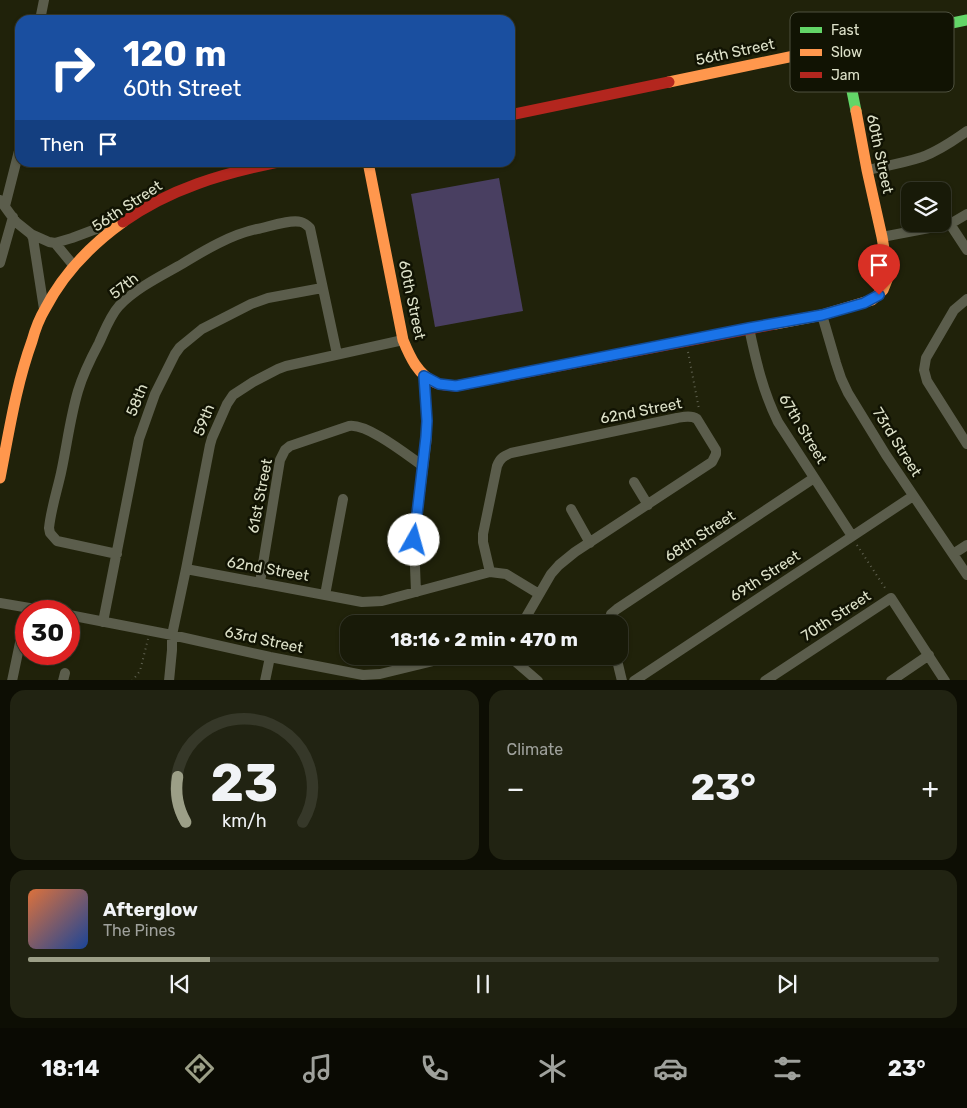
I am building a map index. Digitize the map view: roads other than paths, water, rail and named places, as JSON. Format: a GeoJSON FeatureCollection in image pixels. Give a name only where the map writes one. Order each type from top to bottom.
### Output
{"type":"FeatureCollection","features":[{"type":"Feature","properties":{"kind":"street"},"geometry":{"type":"LineString","coordinates":[[41,15],[44,0]]}},
{"type":"Feature","properties":{"kind":"street","name":"56th Street"},"geometry":{"type":"LineString","coordinates":[[954,23],[967,20]]}},
{"type":"Feature","properties":{"kind":"street","name":"56th Street"},"geometry":{"type":"LineString","coordinates":[[515,113],[790,57]]}},
{"type":"Feature","properties":{"kind":"street","name":"60th Street"},"geometry":{"type":"LineString","coordinates":[[369,167],[403,340],[413,363],[424,376],[439,384],[456,386],[822,315],[872,300],[883,290],[888,273],[852,92]]}},
{"type":"Feature","properties":{"kind":"street"},"geometry":{"type":"LineString","coordinates":[[867,170],[922,157],[949,144],[967,131]]}},
{"type":"Feature","properties":{"kind":"street"},"geometry":{"type":"LineString","coordinates":[[15,163],[2,203],[21,227],[31,234],[55,243],[112,223],[125,222]]}},
{"type":"Feature","properties":{"kind":"street","name":"56th Street"},"geometry":{"type":"LineString","coordinates":[[0,478],[20,377],[32,339],[44,309],[74,266],[114,229],[169,195],[197,183],[254,167]]}},
{"type":"Feature","properties":{"kind":"street"},"geometry":{"type":"LineString","coordinates":[[951,223],[967,214]]}},
{"type":"Feature","properties":{"kind":"street"},"geometry":{"type":"LineString","coordinates":[[0,263],[13,217]]}},
{"type":"Feature","properties":{"kind":"street","name":"57th"},"geometry":{"type":"LineString","coordinates":[[117,554],[57,541],[50,533],[49,528],[78,390],[106,327],[119,307],[135,293],[163,275],[225,240],[247,231],[297,221],[302,222],[310,228],[337,354]]}},
{"type":"Feature","properties":{"kind":"street"},"geometry":{"type":"LineString","coordinates":[[951,226],[967,250]]}},
{"type":"Feature","properties":{"kind":"street"},"geometry":{"type":"LineString","coordinates":[[882,237],[908,232]]}},
{"type":"Feature","properties":{"kind":"street"},"geometry":{"type":"LineString","coordinates":[[31,234],[36,251],[44,309]]}},
{"type":"Feature","properties":{"kind":"street"},"geometry":{"type":"LineString","coordinates":[[55,243],[74,266]]}},
{"type":"Feature","properties":{"kind":"street","name":"58th"},"geometry":{"type":"LineString","coordinates":[[102,622],[141,430],[169,364],[180,347],[202,329],[251,304],[268,298],[322,288]]}},
{"type":"Feature","properties":{"kind":"street"},"geometry":{"type":"LineString","coordinates":[[967,299],[954,310],[926,358],[924,370],[927,381],[967,444]]}},
{"type":"Feature","properties":{"kind":"street","name":"73rd Street"},"geometry":{"type":"LineString","coordinates":[[822,315],[836,363],[848,393],[886,455],[967,575]]}},
{"type":"Feature","properties":{"kind":"street","name":"67th Street"},"geometry":{"type":"LineString","coordinates":[[749,328],[768,403],[778,422],[852,536]]}},
{"type":"Feature","properties":{"kind":"street","name":"59th"},"geometry":{"type":"LineString","coordinates":[[169,680],[172,635],[210,445],[230,398],[239,390],[286,366],[403,340]]}},
{"type":"Feature","properties":{"kind":"street"},"geometry":{"type":"LineString","coordinates":[[416,592],[414,540],[427,421],[424,376]]}},
{"type":"Feature","properties":{"kind":"street","name":"62nd Street"},"geometry":{"type":"LineString","coordinates":[[186,569],[362,602],[382,601],[490,572],[483,534],[497,466],[503,456],[686,416],[695,418],[716,450],[715,458],[712,462],[575,552],[559,565],[551,574],[527,615]]}},
{"type":"Feature","properties":{"kind":"street","name":"61st Street"},"geometry":{"type":"LineString","coordinates":[[260,582],[280,460],[285,450],[290,446],[354,425],[367,429],[423,466]]}},
{"type":"Feature","properties":{"kind":"street","name":"68th Street"},"geometry":{"type":"LineString","coordinates":[[611,615],[617,608],[814,478]]}},
{"type":"Feature","properties":{"kind":"street"},"geometry":{"type":"LineString","coordinates":[[634,482],[648,505]]}},
{"type":"Feature","properties":{"kind":"street","name":"69th Street"},"geometry":{"type":"LineString","coordinates":[[634,680],[913,496]]}},
{"type":"Feature","properties":{"kind":"street"},"geometry":{"type":"LineString","coordinates":[[326,595],[343,499]]}},
{"type":"Feature","properties":{"kind":"street"},"geometry":{"type":"LineString","coordinates":[[571,509],[590,543]]}},
{"type":"Feature","properties":{"kind":"street"},"geometry":{"type":"LineString","coordinates":[[953,554],[967,545]]}},
{"type":"Feature","properties":{"kind":"street"},"geometry":{"type":"LineString","coordinates":[[490,572],[506,574],[540,594]]}},
{"type":"Feature","properties":{"kind":"street","name":"70th Street"},"geometry":{"type":"LineString","coordinates":[[765,680],[891,598],[945,680]]}},
{"type":"Feature","properties":{"kind":"street"},"geometry":{"type":"LineString","coordinates":[[0,603],[15,607]]}},
{"type":"Feature","properties":{"kind":"street","name":"63rd Street"},"geometry":{"type":"LineString","coordinates":[[80,618],[363,675],[392,672],[419,665]]}},
{"type":"Feature","properties":{"kind":"street"},"geometry":{"type":"LineString","coordinates":[[891,680],[929,655]]}},
{"type":"Feature","properties":{"kind":"street"},"geometry":{"type":"LineString","coordinates":[[265,680],[270,657]]}},
{"type":"Feature","properties":{"kind":"street"},"geometry":{"type":"LineString","coordinates":[[12,680],[15,665]]}},
{"type":"Feature","properties":{"kind":"street"},"geometry":{"type":"LineString","coordinates":[[519,665],[538,680]]}},
{"type":"Feature","properties":{"kind":"street"},"geometry":{"type":"LineString","coordinates":[[618,665],[622,680]]}}]}
